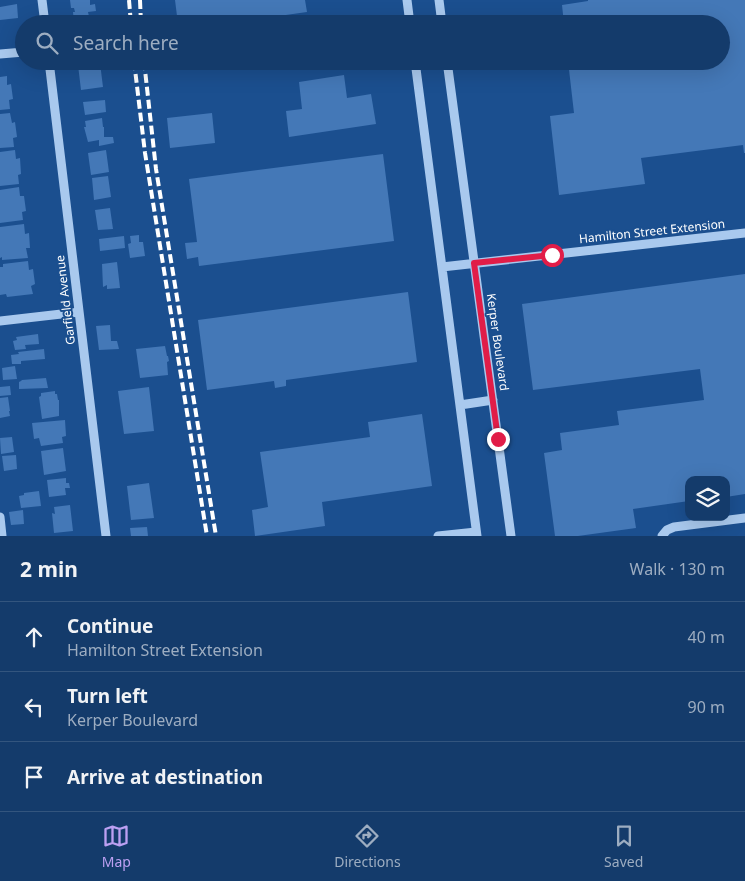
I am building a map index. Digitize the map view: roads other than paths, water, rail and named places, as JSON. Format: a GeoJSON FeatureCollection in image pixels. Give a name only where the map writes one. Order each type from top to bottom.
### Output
{"type":"FeatureCollection","features":[{"type":"Feature","properties":{"kind":"street"},"geometry":{"type":"LineString","coordinates":[[42,0],[44,15]]}},
{"type":"Feature","properties":{"kind":"street"},"geometry":{"type":"LineString","coordinates":[[407,0],[409,15]]}},
{"type":"Feature","properties":{"kind":"street"},"geometry":{"type":"LineString","coordinates":[[439,0],[441,15]]}},
{"type":"Feature","properties":{"kind":"street"},"geometry":{"type":"LineString","coordinates":[[0,54],[15,53]]}},
{"type":"Feature","properties":{"kind":"street","name":"Garfield Avenue"},"geometry":{"type":"LineString","coordinates":[[50,70],[106,536]]}},
{"type":"Feature","properties":{"kind":"street"},"geometry":{"type":"LineString","coordinates":[[416,70],[476,534],[438,536]]}},
{"type":"Feature","properties":{"kind":"street","name":"Kerper Boulevard"},"geometry":{"type":"LineString","coordinates":[[448,70],[511,536]]}},
{"type":"Feature","properties":{"kind":"street","name":"Hamilton Street Extension"},"geometry":{"type":"LineString","coordinates":[[442,267],[745,233]]}},
{"type":"Feature","properties":{"kind":"street"},"geometry":{"type":"LineString","coordinates":[[0,321],[79,312]]}},
{"type":"Feature","properties":{"kind":"street"},"geometry":{"type":"LineString","coordinates":[[460,406],[493,400]]}},
{"type":"Feature","properties":{"kind":"street"},"geometry":{"type":"LineString","coordinates":[[0,517],[2,536]]}},
{"type":"Feature","properties":{"kind":"street"},"geometry":{"type":"LineString","coordinates":[[662,536],[667,530],[674,527],[745,518]]}},
{"type":"Feature","properties":{"kind":"railway"},"geometry":{"type":"LineString","coordinates":[[129,0],[130,15]]}},
{"type":"Feature","properties":{"kind":"railway"},"geometry":{"type":"LineString","coordinates":[[140,0],[141,15]]}},
{"type":"Feature","properties":{"kind":"railway"},"geometry":{"type":"LineString","coordinates":[[135,70],[145,153],[207,536]]}},
{"type":"Feature","properties":{"kind":"railway"},"geometry":{"type":"LineString","coordinates":[[145,70],[156,169],[216,536]]}}]}
